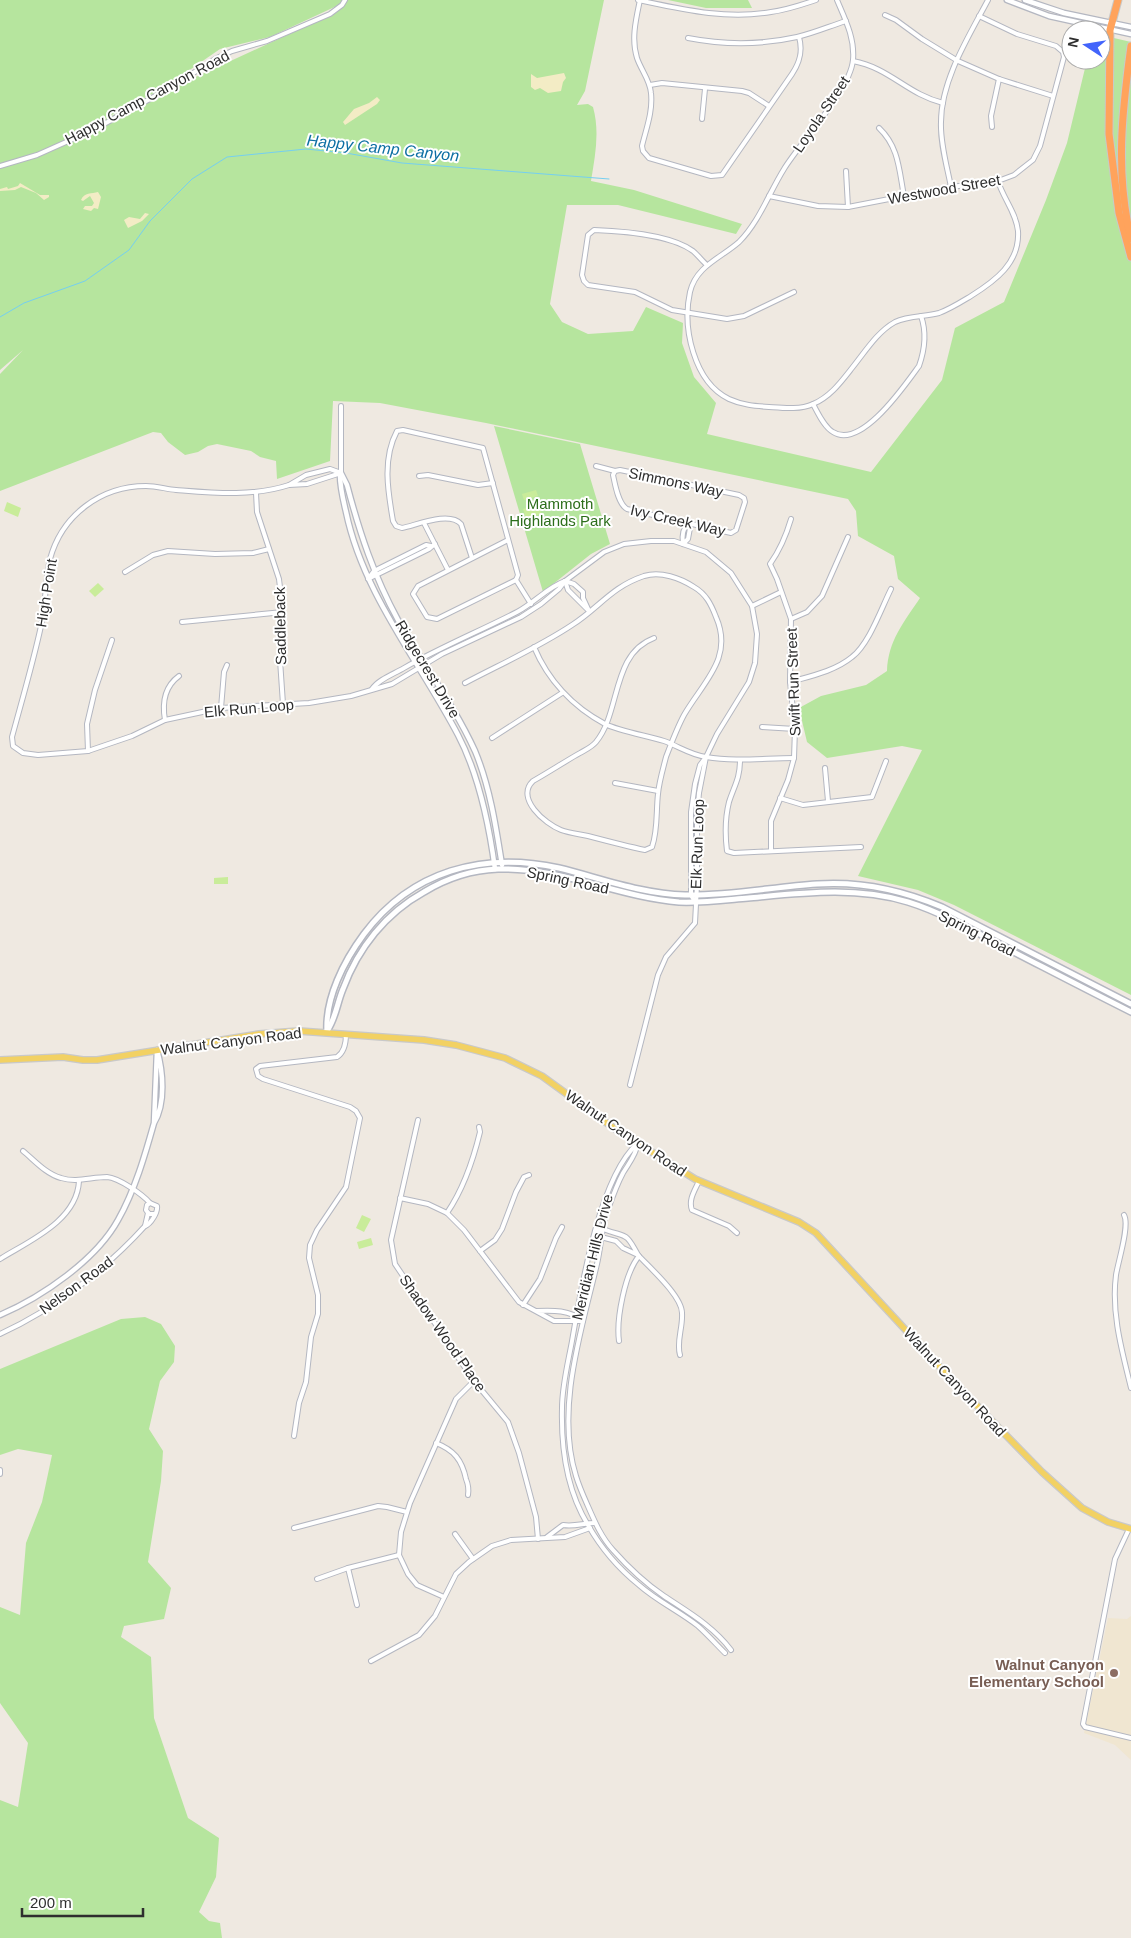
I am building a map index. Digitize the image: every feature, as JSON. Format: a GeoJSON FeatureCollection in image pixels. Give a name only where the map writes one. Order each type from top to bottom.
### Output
{"type":"FeatureCollection","features":[{"type":"Feature","properties":{"kind":"highway"},"geometry":{"type":"LineString","coordinates":[[1111,24],[1118,0]]}},
{"type":"Feature","properties":{"kind":"highway"},"geometry":{"type":"LineString","coordinates":[[1131,46],[1120,136],[1123,196],[1131,239]]}},
{"type":"Feature","properties":{"kind":"highway"},"geometry":{"type":"LineString","coordinates":[[1110,70],[1111,158],[1119,213],[1131,257]]}},
{"type":"Feature","properties":{"kind":"main road","name":"Spring Road"},"geometry":{"type":"LineString","coordinates":[[327,1032],[326,1021],[330,1004],[342,971],[359,941],[388,906],[409,890],[440,874],[464,867],[494,862],[543,865],[646,890],[693,895],[826,884],[859,885],[893,891],[942,908],[1131,1004]]}},
{"type":"Feature","properties":{"kind":"main road","name":"Spring Road"},"geometry":{"type":"LineString","coordinates":[[327,1032],[334,1022],[342,990],[362,949],[388,918],[401,906],[424,891],[452,878],[475,872],[502,869],[544,872],[646,897],[694,902],[827,891],[895,898],[942,915],[1131,1012]]}},
{"type":"Feature","properties":{"kind":"main road","name":"Walnut Canyon Road"},"geometry":{"type":"LineString","coordinates":[[0,1060],[63,1057],[97,1060],[278,1032],[327,1032],[442,1042],[517,1063],[560,1088],[587,1109],[699,1181],[799,1222],[816,1233],[951,1380],[1042,1472],[1082,1508],[1102,1519],[1130,1529]]}},
{"type":"Feature","properties":{"kind":"street","name":"Happy Camp Canyon Road"},"geometry":{"type":"LineString","coordinates":[[0,166],[36,155],[93,130],[170,88],[216,59],[232,51],[267,41],[330,14],[345,0]]}},
{"type":"Feature","properties":{"kind":"street"},"geometry":{"type":"LineString","coordinates":[[799,37],[801,50],[798,66],[722,174],[711,176],[649,158],[643,151],[642,146],[650,115],[650,86],[637,58],[635,47],[635,26],[639,0],[698,12],[736,15],[770,13],[816,0]]}},
{"type":"Feature","properties":{"kind":"street","name":"Loyola Street"},"geometry":{"type":"LineString","coordinates":[[687,312],[693,284],[707,266],[738,242],[747,232],[792,157],[841,90],[849,75],[853,60],[852,39],[837,0]]}},
{"type":"Feature","properties":{"kind":"street"},"geometry":{"type":"LineString","coordinates":[[951,187],[941,128],[943,103],[949,81],[988,0]]}},
{"type":"Feature","properties":{"kind":"street"},"geometry":{"type":"LineString","coordinates":[[1007,0],[1049,16],[1071,20]]}},
{"type":"Feature","properties":{"kind":"street"},"geometry":{"type":"LineString","coordinates":[[1025,0],[1087,20]]}},
{"type":"Feature","properties":{"kind":"street"},"geometry":{"type":"LineString","coordinates":[[885,15],[896,20],[922,39],[958,61],[999,79],[1054,96]]}},
{"type":"Feature","properties":{"kind":"street","name":"Westwood Street"},"geometry":{"type":"LineString","coordinates":[[769,196],[810,205],[848,207],[951,187],[998,181],[1014,175],[1027,166],[1037,154],[1044,133],[1064,57],[1063,52],[1056,46],[1017,34],[979,16]]}},
{"type":"Feature","properties":{"kind":"street"},"geometry":{"type":"LineString","coordinates":[[688,38],[743,43],[799,37],[846,21]]}},
{"type":"Feature","properties":{"kind":"street"},"geometry":{"type":"LineString","coordinates":[[1111,27],[1131,27]]}},
{"type":"Feature","properties":{"kind":"street"},"geometry":{"type":"LineString","coordinates":[[1111,27],[1131,34]]}},
{"type":"Feature","properties":{"kind":"street"},"geometry":{"type":"LineString","coordinates":[[853,60],[878,68],[921,96],[943,103]]}},
{"type":"Feature","properties":{"kind":"street"},"geometry":{"type":"LineString","coordinates":[[992,127],[991,116],[999,79]]}},
{"type":"Feature","properties":{"kind":"street"},"geometry":{"type":"LineString","coordinates":[[650,86],[662,83],[705,89],[742,91],[749,93],[769,106]]}},
{"type":"Feature","properties":{"kind":"street"},"geometry":{"type":"LineString","coordinates":[[702,118],[705,89]]}},
{"type":"Feature","properties":{"kind":"street"},"geometry":{"type":"LineString","coordinates":[[879,128],[887,135],[894,147],[904,196]]}},
{"type":"Feature","properties":{"kind":"street"},"geometry":{"type":"LineString","coordinates":[[846,171],[848,207]]}},
{"type":"Feature","properties":{"kind":"street"},"geometry":{"type":"LineString","coordinates":[[687,312],[692,347],[698,365],[710,385],[724,396],[731,400],[751,405],[796,408],[813,404],[833,390],[882,331],[899,320],[946,310],[991,283],[1011,261],[1017,244],[1018,231],[1015,218],[998,181]]}},
{"type":"Feature","properties":{"kind":"street"},"geometry":{"type":"LineString","coordinates":[[707,266],[694,252],[687,248],[629,232],[594,230],[588,236],[582,275],[584,282],[588,285],[634,292],[664,307],[727,318],[744,316],[794,292]]}},
{"type":"Feature","properties":{"kind":"street"},"geometry":{"type":"LineString","coordinates":[[813,404],[833,433],[845,435],[869,425],[878,417],[918,366],[922,357],[925,338],[921,316]]}},
{"type":"Feature","properties":{"kind":"street","name":"Ridgecrest Drive"},"geometry":{"type":"LineString","coordinates":[[341,406],[340,486],[350,533],[368,578],[459,736],[476,781],[487,821],[495,870]]}},
{"type":"Feature","properties":{"kind":"street"},"geometry":{"type":"LineString","coordinates":[[472,558],[458,520],[445,518],[399,527],[393,521],[387,483],[389,455],[397,431],[403,430],[483,448],[518,575],[516,580],[437,619],[427,618],[412,594],[418,586],[508,540]]}},
{"type":"Feature","properties":{"kind":"street"},"geometry":{"type":"LineString","coordinates":[[596,466],[615,471]]}},
{"type":"Feature","properties":{"kind":"street","name":"High Point"},"geometry":{"type":"LineString","coordinates":[[289,485],[306,475],[330,469],[340,473]]}},
{"type":"Feature","properties":{"kind":"street","name":"Simmons Way"},"geometry":{"type":"LineString","coordinates":[[623,507],[613,475],[615,471],[620,470],[744,498],[745,502],[736,530],[733,532]]}},
{"type":"Feature","properties":{"kind":"street","name":"Ridgecrest Drive"},"geometry":{"type":"LineString","coordinates":[[340,473],[348,485],[356,520],[376,576],[398,619],[452,707],[475,752],[489,796],[502,869]]}},
{"type":"Feature","properties":{"kind":"street","name":"High Point"},"geometry":{"type":"LineString","coordinates":[[13,746],[12,736],[41,627],[50,560],[58,537],[75,515],[94,499],[118,490],[145,486],[197,492],[256,493],[289,485],[305,484],[340,473]]}},
{"type":"Feature","properties":{"kind":"street"},"geometry":{"type":"LineString","coordinates":[[419,476],[428,475],[478,485],[493,483]]}},
{"type":"Feature","properties":{"kind":"street"},"geometry":{"type":"LineString","coordinates":[[303,478],[305,484]]}},
{"type":"Feature","properties":{"kind":"street","name":"Saddleback"},"geometry":{"type":"LineString","coordinates":[[256,493],[257,512],[279,579],[283,612],[280,660],[283,704]]}},
{"type":"Feature","properties":{"kind":"street","name":"Ivy Creek Way"},"geometry":{"type":"LineString","coordinates":[[623,507],[688,524],[733,532]]}},
{"type":"Feature","properties":{"kind":"street","name":"Swift Run Street"},"geometry":{"type":"LineString","coordinates":[[771,850],[770,821],[794,758],[795,729],[790,682],[791,618],[770,564],[778,554],[790,519]]}},
{"type":"Feature","properties":{"kind":"street"},"geometry":{"type":"LineString","coordinates":[[424,522],[433,545],[448,570]]}},
{"type":"Feature","properties":{"kind":"street"},"geometry":{"type":"LineString","coordinates":[[683,544],[688,539],[690,528],[688,524]]}},
{"type":"Feature","properties":{"kind":"street"},"geometry":{"type":"LineString","coordinates":[[791,618],[808,612],[822,596],[848,537]]}},
{"type":"Feature","properties":{"kind":"street","name":"Elk Run Loop"},"geometry":{"type":"LineString","coordinates":[[13,746],[23,753],[38,755],[88,751],[132,736],[165,720],[221,708],[330,700],[352,696],[392,684],[442,654],[521,617],[541,604],[560,589],[566,581],[604,552],[624,544],[651,541],[674,541],[706,552],[731,573],[752,606],[757,634],[755,663],[749,682],[717,734],[706,757],[697,804],[693,895],[694,923],[666,957],[658,975],[630,1085]]}},
{"type":"Feature","properties":{"kind":"street"},"geometry":{"type":"LineString","coordinates":[[368,578],[374,571],[426,545],[433,545]]}},
{"type":"Feature","properties":{"kind":"street"},"geometry":{"type":"LineString","coordinates":[[368,578],[376,576],[429,549],[433,545]]}},
{"type":"Feature","properties":{"kind":"street"},"geometry":{"type":"LineString","coordinates":[[125,572],[153,555],[168,551],[224,554],[253,553],[269,549]]}},
{"type":"Feature","properties":{"kind":"street"},"geometry":{"type":"LineString","coordinates":[[465,683],[573,625],[614,590],[626,583],[646,576],[663,575],[684,580],[697,589],[709,601],[719,624],[723,645],[716,667],[684,716],[666,758],[658,792],[654,839],[652,847],[645,850],[561,830],[543,818],[529,802],[527,791],[528,785],[595,743],[606,724],[620,677],[628,662],[645,642],[654,638]]}},
{"type":"Feature","properties":{"kind":"street"},"geometry":{"type":"LineString","coordinates":[[516,580],[530,604]]}},
{"type":"Feature","properties":{"kind":"street"},"geometry":{"type":"LineString","coordinates":[[566,581],[574,584],[583,592],[583,598],[589,611]]}},
{"type":"Feature","properties":{"kind":"street"},"geometry":{"type":"LineString","coordinates":[[566,581],[568,590],[589,611]]}},
{"type":"Feature","properties":{"kind":"street","name":"Elk Run Loop"},"geometry":{"type":"LineString","coordinates":[[372,689],[378,682],[415,661],[520,611],[558,584],[566,581]]}},
{"type":"Feature","properties":{"kind":"street"},"geometry":{"type":"LineString","coordinates":[[790,682],[840,665],[854,656],[863,644],[891,589]]}},
{"type":"Feature","properties":{"kind":"street"},"geometry":{"type":"LineString","coordinates":[[752,606],[782,592]]}},
{"type":"Feature","properties":{"kind":"street"},"geometry":{"type":"LineString","coordinates":[[182,622],[283,612]]}},
{"type":"Feature","properties":{"kind":"street"},"geometry":{"type":"LineString","coordinates":[[88,751],[87,724],[94,690],[112,640]]}},
{"type":"Feature","properties":{"kind":"street"},"geometry":{"type":"LineString","coordinates":[[534,647],[562,693],[606,724],[672,744],[706,757],[740,760],[794,758]]}},
{"type":"Feature","properties":{"kind":"street"},"geometry":{"type":"LineString","coordinates":[[221,708],[226,665]]}},
{"type":"Feature","properties":{"kind":"street"},"geometry":{"type":"LineString","coordinates":[[165,720],[163,708],[166,694],[170,682],[179,676]]}},
{"type":"Feature","properties":{"kind":"street"},"geometry":{"type":"LineString","coordinates":[[492,738],[562,693]]}},
{"type":"Feature","properties":{"kind":"street"},"geometry":{"type":"LineString","coordinates":[[762,727],[795,729]]}},
{"type":"Feature","properties":{"kind":"street"},"geometry":{"type":"LineString","coordinates":[[740,760],[740,772],[729,802],[727,851],[734,853],[861,847]]}},
{"type":"Feature","properties":{"kind":"street"},"geometry":{"type":"LineString","coordinates":[[780,798],[802,805],[872,797],[886,761]]}},
{"type":"Feature","properties":{"kind":"street"},"geometry":{"type":"LineString","coordinates":[[825,768],[828,801]]}},
{"type":"Feature","properties":{"kind":"street"},"geometry":{"type":"LineString","coordinates":[[614,783],[658,792]]}},
{"type":"Feature","properties":{"kind":"street"},"geometry":{"type":"LineString","coordinates":[[294,1436],[299,1404],[306,1382],[311,1337],[318,1314],[316,1285],[309,1258],[310,1245],[317,1230],[346,1187],[360,1118],[356,1111],[350,1107],[263,1079],[258,1076],[256,1069],[260,1066],[337,1057],[342,1054],[346,1034]]}},
{"type":"Feature","properties":{"kind":"street"},"geometry":{"type":"LineString","coordinates":[[0,1315],[41,1293],[69,1273],[95,1250],[118,1220],[132,1188],[158,1116],[161,1090],[161,1062],[157,1050]]}},
{"type":"Feature","properties":{"kind":"street","name":"Shadow Wood Place"},"geometry":{"type":"LineString","coordinates":[[418,1120],[391,1240],[395,1264],[474,1381],[508,1422],[519,1453],[536,1517],[538,1539]]}},
{"type":"Feature","properties":{"kind":"street"},"geometry":{"type":"LineString","coordinates":[[447,1213],[459,1195],[480,1132],[479,1127]]}},
{"type":"Feature","properties":{"kind":"street","name":"Meridian Hills Drive"},"geometry":{"type":"LineString","coordinates":[[638,1143],[636,1152],[622,1174],[616,1188],[603,1229],[598,1262],[583,1321],[568,1415],[569,1436],[576,1475],[595,1523],[612,1549],[654,1588],[699,1619],[722,1638],[731,1650]]}},
{"type":"Feature","properties":{"kind":"street","name":"Meridian Hills Drive"},"geometry":{"type":"LineString","coordinates":[[638,1143],[630,1151],[611,1185],[596,1231],[576,1315],[562,1406],[562,1434],[568,1474],[574,1496],[586,1523],[604,1550],[650,1594],[697,1626],[725,1652]]}},
{"type":"Feature","properties":{"kind":"street"},"geometry":{"type":"LineString","coordinates":[[23,1151],[48,1172],[58,1177],[79,1181],[109,1177],[132,1188],[150,1203],[154,1203],[158,1208],[154,1214],[148,1213]]}},
{"type":"Feature","properties":{"kind":"street"},"geometry":{"type":"LineString","coordinates":[[480,1252],[495,1240],[502,1229],[524,1176],[530,1175]]}},
{"type":"Feature","properties":{"kind":"street"},"geometry":{"type":"LineString","coordinates":[[0,1259],[48,1229],[65,1215],[76,1197],[79,1181]]}},
{"type":"Feature","properties":{"kind":"street"},"geometry":{"type":"LineString","coordinates":[[699,1181],[691,1198],[690,1205],[692,1210],[729,1226],[737,1233]]}},
{"type":"Feature","properties":{"kind":"street"},"geometry":{"type":"LineString","coordinates":[[400,1198],[428,1204],[447,1213],[464,1230],[515,1300],[554,1321],[583,1321]]}},
{"type":"Feature","properties":{"kind":"street"},"geometry":{"type":"LineString","coordinates":[[145,1226],[148,1213],[146,1206],[150,1203]]}},
{"type":"Feature","properties":{"kind":"street","name":"Nelson Road"},"geometry":{"type":"LineString","coordinates":[[0,1334],[22,1323],[78,1287],[116,1257],[148,1225],[154,1214]]}},
{"type":"Feature","properties":{"kind":"street"},"geometry":{"type":"LineString","coordinates":[[1124,1215],[1126,1224],[1114,1300],[1119,1339],[1131,1388]]}},
{"type":"Feature","properties":{"kind":"street"},"geometry":{"type":"LineString","coordinates":[[523,1305],[540,1279],[562,1227]]}},
{"type":"Feature","properties":{"kind":"street"},"geometry":{"type":"LineString","coordinates":[[638,1255],[623,1248],[616,1241],[602,1237],[596,1231],[603,1229],[624,1235],[630,1239],[638,1255],[672,1293],[682,1310],[682,1328],[678,1347],[680,1355]]}},
{"type":"Feature","properties":{"kind":"street"},"geometry":{"type":"LineString","coordinates":[[623,1248],[628,1247],[630,1239]]}},
{"type":"Feature","properties":{"kind":"street"},"geometry":{"type":"LineString","coordinates":[[619,1341],[619,1319],[628,1277],[638,1255]]}},
{"type":"Feature","properties":{"kind":"street"},"geometry":{"type":"LineString","coordinates":[[536,1311],[551,1310],[576,1315],[583,1321]]}},
{"type":"Feature","properties":{"kind":"street"},"geometry":{"type":"LineString","coordinates":[[550,1319],[548,1315],[551,1310]]}},
{"type":"Feature","properties":{"kind":"street"},"geometry":{"type":"LineString","coordinates":[[444,1597],[418,1585],[408,1574],[399,1555],[401,1532],[407,1512],[456,1399],[474,1381]]}},
{"type":"Feature","properties":{"kind":"street"},"geometry":{"type":"LineString","coordinates":[[436,1443],[449,1448],[459,1458],[469,1490],[468,1495]]}},
{"type":"Feature","properties":{"kind":"street"},"geometry":{"type":"LineString","coordinates":[[294,1528],[378,1506],[407,1512]]}},
{"type":"Feature","properties":{"kind":"street"},"geometry":{"type":"LineString","coordinates":[[547,1537],[563,1525],[574,1526],[595,1523]]}},
{"type":"Feature","properties":{"kind":"street"},"geometry":{"type":"LineString","coordinates":[[371,1661],[419,1635],[435,1616],[456,1574],[474,1558],[492,1546],[511,1540],[565,1537],[590,1528],[595,1523]]}},
{"type":"Feature","properties":{"kind":"street"},"geometry":{"type":"LineString","coordinates":[[556,1529],[558,1537]]}},
{"type":"Feature","properties":{"kind":"street"},"geometry":{"type":"LineString","coordinates":[[1130,1529],[1117,1555],[1114,1566],[1084,1726],[1131,1738]]}},
{"type":"Feature","properties":{"kind":"street"},"geometry":{"type":"LineString","coordinates":[[455,1534],[474,1558]]}},
{"type":"Feature","properties":{"kind":"street"},"geometry":{"type":"LineString","coordinates":[[317,1579],[348,1568],[399,1555]]}},
{"type":"Feature","properties":{"kind":"street"},"geometry":{"type":"LineString","coordinates":[[348,1568],[357,1604]]}},
{"type":"Feature","properties":{"kind":"street"},"geometry":{"type":"LineString","coordinates":[[650,1594],[654,1588]]}},
{"type":"Feature","properties":{"kind":"shaded area","name":"Walnut Canyon Elementary School"},"geometry":{"type":"Polygon","coordinates":[[[1131,1616],[1131,1760],[1115,1745],[1084,1733],[1108,1618],[1127,1619],[1131,1616]]]}},
{"type":"Feature","properties":{"kind":"green space"},"geometry":{"type":"Polygon","coordinates":[[[0,0],[344,0],[341,4],[270,37],[220,49],[154,93],[96,123],[337,12],[348,0],[604,0],[585,91],[577,105],[588,104],[593,107],[595,116],[596,144],[591,181],[634,190],[742,224],[736,234],[618,205],[567,205],[550,304],[562,322],[588,334],[633,331],[646,307],[683,323],[682,343],[694,377],[716,403],[707,434],[871,472],[942,380],[955,328],[1004,302],[1067,143],[1085,70],[1111,70],[1111,37],[1131,42],[1131,995],[954,905],[918,890],[858,876],[922,750],[902,746],[827,758],[807,742],[799,708],[821,696],[866,685],[887,671],[890,650],[898,632],[920,598],[898,579],[894,556],[858,536],[856,511],[848,499],[486,423],[380,403],[333,401],[330,461],[277,479],[276,461],[260,457],[251,451],[217,444],[185,455],[168,442],[161,433],[153,432],[0,491],[0,374],[23,350],[0,370],[0,0]]]}},
{"type":"Feature","properties":{"kind":"green space"},"geometry":{"type":"Polygon","coordinates":[[[668,0],[748,0],[752,8],[706,8],[668,0]]]}},
{"type":"Feature","properties":{"kind":"green space","name":"Mammoth Highlands Park"},"geometry":{"type":"Polygon","coordinates":[[[494,426],[580,444],[610,544],[591,554],[543,592],[494,426]]]}},
{"type":"Feature","properties":{"kind":"green space"},"geometry":{"type":"Polygon","coordinates":[[[536,490],[538,496],[524,500],[522,494],[536,490]]]}},
{"type":"Feature","properties":{"kind":"green space"},"geometry":{"type":"Polygon","coordinates":[[[7,502],[21,508],[18,517],[4,511],[7,502]]]}},
{"type":"Feature","properties":{"kind":"green space"},"geometry":{"type":"Polygon","coordinates":[[[539,504],[541,514],[526,518],[523,509],[539,504]]]}},
{"type":"Feature","properties":{"kind":"green space"},"geometry":{"type":"Polygon","coordinates":[[[98,583],[104,589],[95,597],[89,591],[98,583]]]}},
{"type":"Feature","properties":{"kind":"green space"},"geometry":{"type":"Polygon","coordinates":[[[228,877],[228,884],[214,884],[214,878],[228,877]]]}},
{"type":"Feature","properties":{"kind":"green space"},"geometry":{"type":"Polygon","coordinates":[[[362,1215],[371,1219],[364,1232],[356,1228],[362,1215]]]}},
{"type":"Feature","properties":{"kind":"green space"},"geometry":{"type":"Polygon","coordinates":[[[371,1238],[373,1245],[359,1249],[357,1242],[371,1238]]]}},
{"type":"Feature","properties":{"kind":"green space"},"geometry":{"type":"Polygon","coordinates":[[[145,1317],[161,1324],[175,1346],[174,1362],[160,1381],[149,1429],[163,1451],[161,1481],[148,1562],[171,1588],[164,1619],[124,1626],[121,1637],[151,1657],[154,1718],[188,1818],[219,1838],[216,1877],[199,1912],[209,1921],[220,1923],[222,1938],[0,1938],[0,1800],[18,1807],[28,1743],[0,1703],[0,1607],[20,1615],[26,1543],[42,1502],[52,1455],[18,1449],[0,1455],[0,1369],[121,1319],[145,1317]]]}},
{"type":"Feature","properties":{"kind":"sand"},"geometry":{"type":"Polygon","coordinates":[[[564,73],[566,78],[561,91],[548,93],[540,88],[535,90],[531,87],[531,74],[537,78],[564,73]]]}},
{"type":"Feature","properties":{"kind":"sand"},"geometry":{"type":"Polygon","coordinates":[[[377,97],[380,100],[377,104],[345,125],[343,122],[354,109],[369,103],[377,97]]]}},
{"type":"Feature","properties":{"kind":"sand"},"geometry":{"type":"Polygon","coordinates":[[[20,183],[40,195],[49,195],[49,197],[44,200],[36,193],[21,187],[15,190],[0,191],[0,189],[7,187],[8,189],[18,186],[20,183]]]}},
{"type":"Feature","properties":{"kind":"sand"},"geometry":{"type":"Polygon","coordinates":[[[98,192],[101,197],[98,209],[94,208],[91,211],[83,209],[85,206],[92,206],[94,203],[90,196],[83,201],[81,200],[82,197],[86,194],[98,192]]]}},
{"type":"Feature","properties":{"kind":"sand"},"geometry":{"type":"Polygon","coordinates":[[[145,213],[149,214],[142,221],[128,228],[124,220],[129,217],[140,219],[145,213]]]}},
{"type":"Feature","properties":{"kind":"waterway","name":"Happy Camp Canyon"},"geometry":{"type":"LineString","coordinates":[[0,317],[24,303],[85,281],[129,250],[150,221],[192,179],[227,157],[306,149],[346,153],[402,163],[609,179]]}},
{"type":"Feature","properties":{"kind":"place","name":"Walnut Canyon Elementary School"},"geometry":{"type":"Point","coordinates":[1114,1673]}}]}
